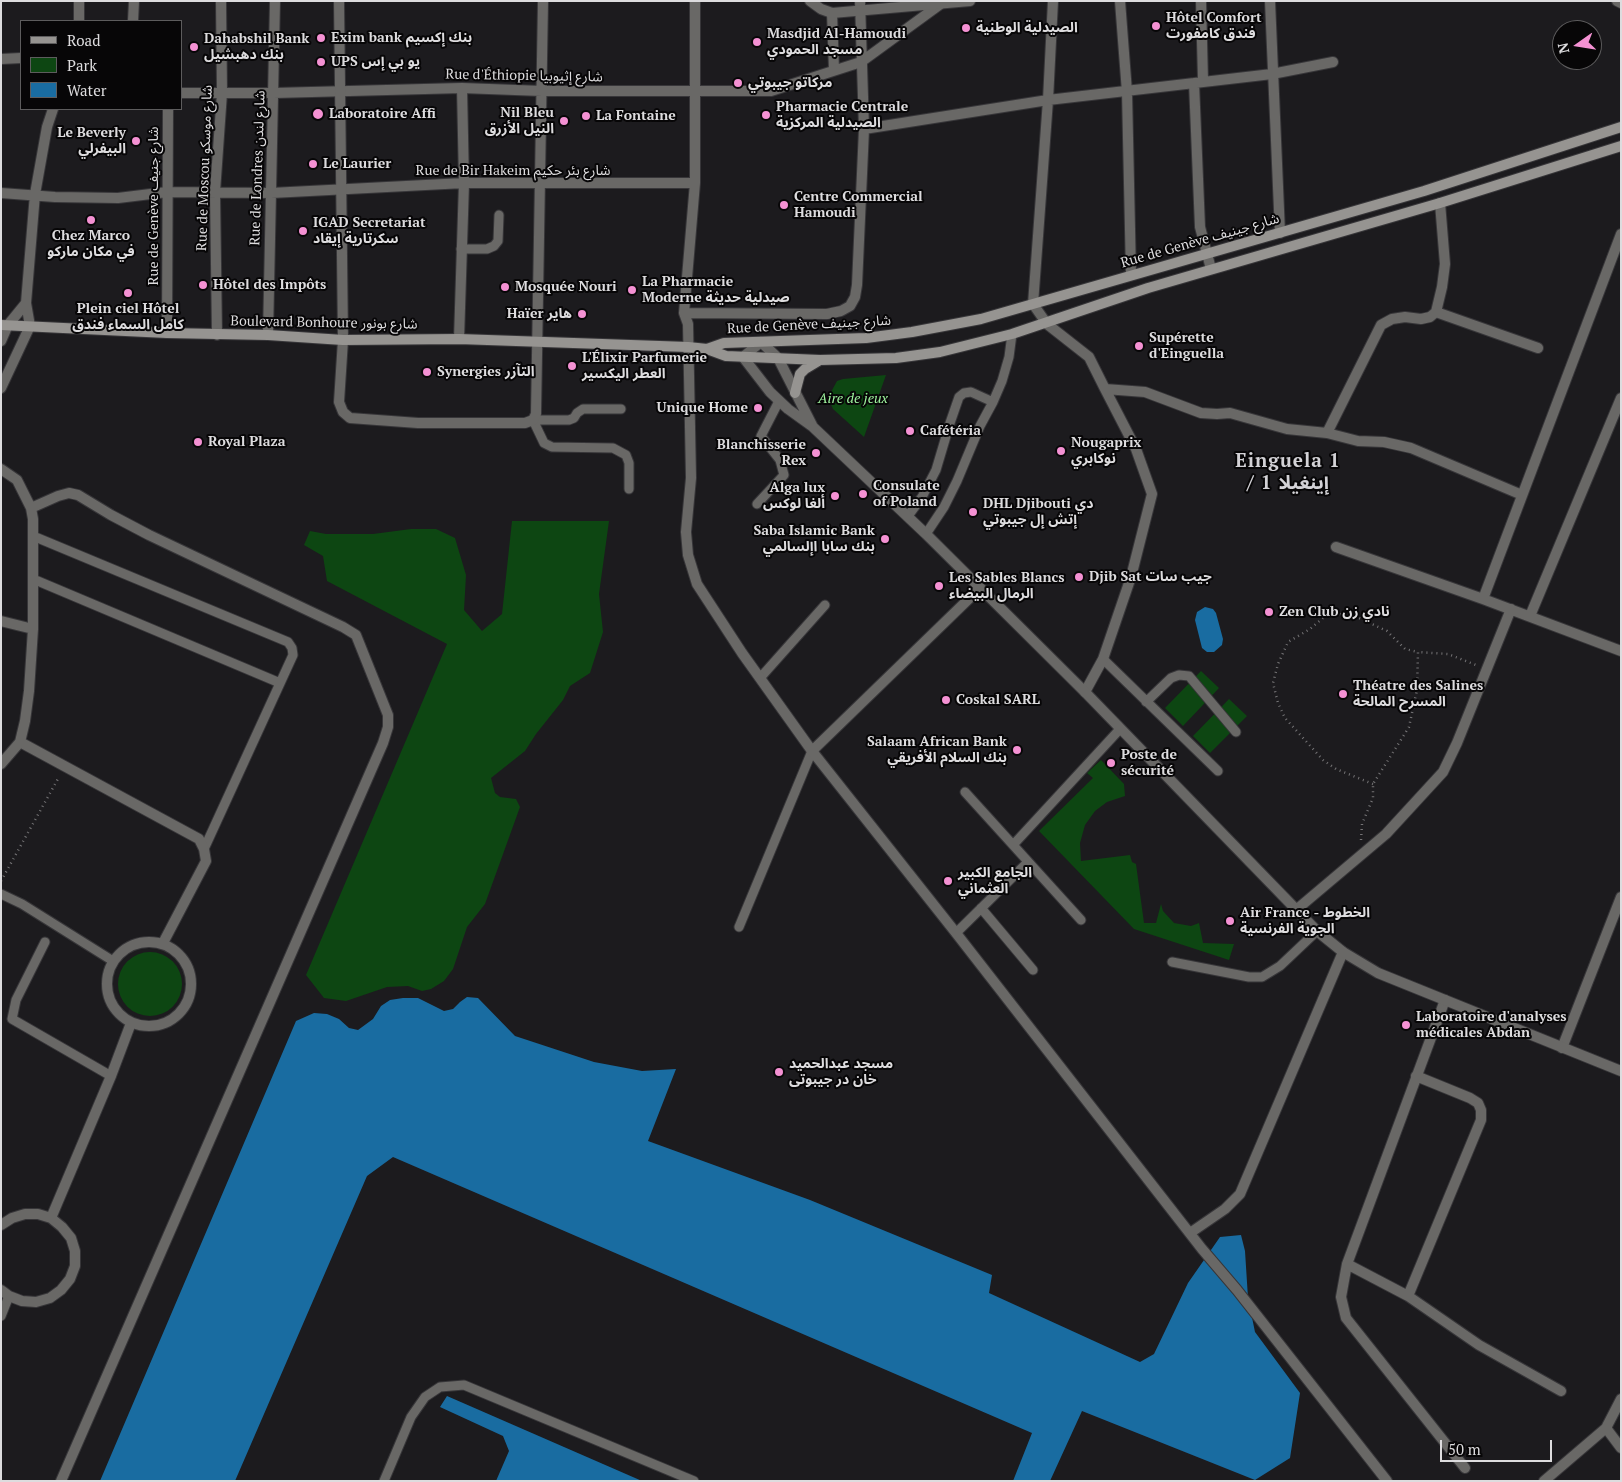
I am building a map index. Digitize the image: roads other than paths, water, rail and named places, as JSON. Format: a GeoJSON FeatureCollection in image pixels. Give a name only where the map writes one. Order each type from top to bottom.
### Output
{"type":"FeatureCollection","features":[{"type":"Feature","properties":{"kind":"main road","name":"Rue de Genève شارع جينيف"},"geometry":{"type":"LineString","coordinates":[[707,349],[724,343],[866,338],[912,332],[981,319],[1280,233],[1621,128]]}},
{"type":"Feature","properties":{"kind":"main road","name":"Rue de Genève شارع جينيف"},"geometry":{"type":"LineString","coordinates":[[707,349],[726,356],[820,360],[896,358],[940,352],[1047,324],[1148,288],[1440,203],[1621,146]]}},
{"type":"Feature","properties":{"kind":"main road","name":"Boulevard Bonhoure شارع بونور"},"geometry":{"type":"LineString","coordinates":[[4,325],[217,335],[268,335],[343,340],[458,338],[707,349]]}},
{"type":"Feature","properties":{"kind":"main road"},"geometry":{"type":"LineString","coordinates":[[795,392],[800,374],[820,360]]}},
{"type":"Feature","properties":{"kind":"street"},"geometry":{"type":"LineString","coordinates":[[79,1],[79,20]]}},
{"type":"Feature","properties":{"kind":"street"},"geometry":{"type":"LineString","coordinates":[[133,20],[134,1]]}},
{"type":"Feature","properties":{"kind":"street","name":"Rue de Moscou شارع موسكو"},"geometry":{"type":"LineString","coordinates":[[217,335],[215,192],[222,93],[221,1]]}},
{"type":"Feature","properties":{"kind":"street","name":"Rue de Londres شارع لندن"},"geometry":{"type":"LineString","coordinates":[[268,335],[275,1]]}},
{"type":"Feature","properties":{"kind":"street"},"geometry":{"type":"LineString","coordinates":[[339,1],[343,340],[339,402],[343,412],[350,418],[418,423],[525,423],[533,420],[536,414],[543,1]]}},
{"type":"Feature","properties":{"kind":"street"},"geometry":{"type":"LineString","coordinates":[[695,1],[695,183],[684,312],[688,324],[690,478],[686,532],[688,555],[697,584],[742,654],[812,751],[1387,1481]]}},
{"type":"Feature","properties":{"kind":"street"},"geometry":{"type":"LineString","coordinates":[[810,1],[821,9],[832,13],[860,6],[942,4],[970,1]]}},
{"type":"Feature","properties":{"kind":"street"},"geometry":{"type":"LineString","coordinates":[[1053,1],[1048,100],[1032,304],[1047,324],[1089,358],[1136,449],[1152,494],[1131,577],[1103,659],[1086,692]]}},
{"type":"Feature","properties":{"kind":"street"},"geometry":{"type":"LineString","coordinates":[[1120,1],[1127,92],[1131,275]]}},
{"type":"Feature","properties":{"kind":"street"},"geometry":{"type":"LineString","coordinates":[[1201,1],[1198,82],[1200,227],[1211,270]]}},
{"type":"Feature","properties":{"kind":"street"},"geometry":{"type":"LineString","coordinates":[[1270,1],[1280,233]]}},
{"type":"Feature","properties":{"kind":"street"},"geometry":{"type":"LineString","coordinates":[[1617,1],[1621,4]]}},
{"type":"Feature","properties":{"kind":"street","name":"Rue d'Éthiopie شارع إثيوبيا"},"geometry":{"type":"LineString","coordinates":[[182,93],[274,93],[462,88],[542,91],[771,91],[861,62],[942,4]]}},
{"type":"Feature","properties":{"kind":"street"},"geometry":{"type":"LineString","coordinates":[[684,312],[817,314],[841,311],[850,306],[855,297],[857,285],[864,129],[860,6]]}},
{"type":"Feature","properties":{"kind":"street"},"geometry":{"type":"LineString","coordinates":[[832,13],[834,70]]}},
{"type":"Feature","properties":{"kind":"street"},"geometry":{"type":"LineString","coordinates":[[1,59],[20,58]]}},
{"type":"Feature","properties":{"kind":"street"},"geometry":{"type":"LineString","coordinates":[[864,129],[1048,100],[1272,74],[1332,62]]}},
{"type":"Feature","properties":{"kind":"street"},"geometry":{"type":"LineString","coordinates":[[458,338],[464,183],[462,88]]}},
{"type":"Feature","properties":{"kind":"street"},"geometry":{"type":"LineString","coordinates":[[1,388],[30,326],[26,303],[35,194],[47,127],[53,110]]}},
{"type":"Feature","properties":{"kind":"street","name":"Rue de Genève شارع جنيف"},"geometry":{"type":"LineString","coordinates":[[167,333],[168,110]]}},
{"type":"Feature","properties":{"kind":"street","name":"Rue de Bir Hakeim شارع بئر حكيم"},"geometry":{"type":"LineString","coordinates":[[1,193],[35,194],[62,198],[118,198],[167,192],[270,192],[464,183],[695,183]]}},
{"type":"Feature","properties":{"kind":"street"},"geometry":{"type":"LineString","coordinates":[[1328,433],[1381,325],[1392,319],[1430,317],[1436,312],[1445,264],[1440,203]]}},
{"type":"Feature","properties":{"kind":"street"},"geometry":{"type":"LineString","coordinates":[[1483,599],[1620,240]]}},
{"type":"Feature","properties":{"kind":"street"},"geometry":{"type":"LineString","coordinates":[[1,341],[4,325],[26,303]]}},
{"type":"Feature","properties":{"kind":"street"},"geometry":{"type":"LineString","coordinates":[[1436,312],[1538,348]]}},
{"type":"Feature","properties":{"kind":"street"},"geometry":{"type":"LineString","coordinates":[[813,427],[778,358],[761,342],[743,357],[779,401],[813,427],[908,516],[1086,692],[1317,931],[1347,955],[1396,981],[1621,1071]]}},
{"type":"Feature","properties":{"kind":"street"},"geometry":{"type":"LineString","coordinates":[[1105,389],[1145,392],[1201,412],[1230,413],[1287,429],[1328,433],[1358,441],[1384,442],[1411,448],[1522,495]]}},
{"type":"Feature","properties":{"kind":"street"},"geometry":{"type":"LineString","coordinates":[[1530,616],[1621,398]]}},
{"type":"Feature","properties":{"kind":"street"},"geometry":{"type":"LineString","coordinates":[[1,468],[17,480],[31,508],[33,536],[33,629],[25,721],[20,742],[1,764]]}},
{"type":"Feature","properties":{"kind":"street"},"geometry":{"type":"LineString","coordinates":[[31,508],[68,493],[78,495],[149,535],[343,627],[356,635],[388,715],[388,727],[383,743],[61,1481]]}},
{"type":"Feature","properties":{"kind":"street"},"geometry":{"type":"LineString","coordinates":[[1336,547],[1530,616],[1621,651]]}},
{"type":"Feature","properties":{"kind":"street"},"geometry":{"type":"LineString","coordinates":[[812,751],[980,588]]}},
{"type":"Feature","properties":{"kind":"street"},"geometry":{"type":"LineString","coordinates":[[1296,910],[1386,834],[1443,772],[1457,743],[1511,610]]}},
{"type":"Feature","properties":{"kind":"street"},"geometry":{"type":"LineString","coordinates":[[1,621],[33,629]]}},
{"type":"Feature","properties":{"kind":"street"},"geometry":{"type":"LineString","coordinates":[[20,742],[199,840],[204,850],[206,861],[163,943]]}},
{"type":"Feature","properties":{"kind":"street"},"geometry":{"type":"LineString","coordinates":[[1562,1048],[1621,897]]}},
{"type":"Feature","properties":{"kind":"street"},"geometry":{"type":"LineString","coordinates":[[149,941],[163,943],[175,950],[184,960],[190,973],[192,986],[189,1000],[181,1012],[171,1021],[158,1026],[144,1026],[131,1023],[119,1014],[111,1002],[106,989],[107,974],[112,961],[122,950],[134,943],[149,941]]}},
{"type":"Feature","properties":{"kind":"street"},"geometry":{"type":"LineString","coordinates":[[1190,1233],[1225,1209],[1240,1194],[1347,955]]}},
{"type":"Feature","properties":{"kind":"street"},"geometry":{"type":"LineString","coordinates":[[1446,1000],[1347,1264],[1341,1297],[1346,1318],[1465,1468]]}},
{"type":"Feature","properties":{"kind":"street"},"geometry":{"type":"LineString","coordinates":[[51,1218],[111,1076],[131,1023]]}},
{"type":"Feature","properties":{"kind":"street"},"geometry":{"type":"LineString","coordinates":[[1408,1296],[1481,1120],[1482,1110],[1478,1103],[1470,1098],[1416,1076]]}},
{"type":"Feature","properties":{"kind":"street"},"geometry":{"type":"LineString","coordinates":[[1,1225],[12,1218],[25,1214],[38,1214],[51,1218],[71,1238],[75,1252],[75,1266],[70,1279],[61,1290],[50,1298],[36,1302],[22,1301],[5,1293]]}},
{"type":"Feature","properties":{"kind":"street"},"geometry":{"type":"LineString","coordinates":[[1347,1264],[1408,1296],[1479,1345],[1561,1391]]}},
{"type":"Feature","properties":{"kind":"street"},"geometry":{"type":"LineString","coordinates":[[1544,1481],[1606,1428],[1621,1399]]}},
{"type":"Feature","properties":{"kind":"street"},"geometry":{"type":"LineString","coordinates":[[1606,1428],[1621,1448]]}},
{"type":"Feature","properties":{"kind":"lane"},"geometry":{"type":"LineString","coordinates":[[461,249],[487,249],[494,246],[498,241],[499,215]]}},
{"type":"Feature","properties":{"kind":"lane"},"geometry":{"type":"LineString","coordinates":[[926,534],[944,507],[980,426],[993,402],[1009,357],[1012,334]]}},
{"type":"Feature","properties":{"kind":"lane"},"geometry":{"type":"LineString","coordinates":[[908,516],[922,497],[936,470],[959,397],[964,393],[972,392],[993,402]]}},
{"type":"Feature","properties":{"kind":"lane"},"geometry":{"type":"LineString","coordinates":[[757,504],[784,475],[780,460],[761,436],[779,401]]}},
{"type":"Feature","properties":{"kind":"lane"},"geometry":{"type":"LineString","coordinates":[[620,409],[583,409],[574,418],[569,420],[533,420],[544,443],[552,447],[613,448],[626,455],[629,463],[629,489]]}},
{"type":"Feature","properties":{"kind":"lane"},"geometry":{"type":"LineString","coordinates":[[33,536],[288,642],[292,648],[293,655],[204,850]]}},
{"type":"Feature","properties":{"kind":"lane"},"geometry":{"type":"LineString","coordinates":[[33,579],[280,683]]}},
{"type":"Feature","properties":{"kind":"lane"},"geometry":{"type":"LineString","coordinates":[[760,678],[825,605]]}},
{"type":"Feature","properties":{"kind":"lane"},"geometry":{"type":"LineString","coordinates":[[1103,659],[1218,771]]}},
{"type":"Feature","properties":{"kind":"lane"},"geometry":{"type":"LineString","coordinates":[[1146,702],[1171,678],[1179,675],[1189,676],[1236,732]]}},
{"type":"Feature","properties":{"kind":"lane"},"geometry":{"type":"LineString","coordinates":[[1013,845],[1120,729]]}},
{"type":"Feature","properties":{"kind":"lane"},"geometry":{"type":"LineString","coordinates":[[740,927],[812,751]]}},
{"type":"Feature","properties":{"kind":"lane"},"geometry":{"type":"LineString","coordinates":[[965,792],[1081,920]]}},
{"type":"Feature","properties":{"kind":"lane"},"geometry":{"type":"LineString","coordinates":[[956,933],[1028,862]]}},
{"type":"Feature","properties":{"kind":"lane"},"geometry":{"type":"LineString","coordinates":[[1,894],[22,904],[112,961]]}},
{"type":"Feature","properties":{"kind":"lane"},"geometry":{"type":"LineString","coordinates":[[982,908],[1033,970]]}},
{"type":"Feature","properties":{"kind":"lane"},"geometry":{"type":"LineString","coordinates":[[1172,962],[1248,977],[1262,977],[1280,966],[1317,931]]}},
{"type":"Feature","properties":{"kind":"lane"},"geometry":{"type":"LineString","coordinates":[[45,942],[16,1000],[12,1019],[111,1076]]}},
{"type":"Feature","properties":{"kind":"lane"},"geometry":{"type":"LineString","coordinates":[[1,1316],[5,1293]]}},
{"type":"Feature","properties":{"kind":"lane"},"geometry":{"type":"LineString","coordinates":[[384,1481],[411,1417],[425,1397],[440,1387],[464,1385],[694,1481]]}},
{"type":"Feature","properties":{"kind":"water"},"geometry":{"type":"Polygon","coordinates":[[[1205,607],[1213,609],[1216,613],[1223,639],[1222,645],[1214,652],[1207,652],[1202,648],[1195,620],[1197,612],[1205,607]]]}},
{"type":"Feature","properties":{"kind":"water"},"geometry":{"type":"Polygon","coordinates":[[[467,997],[478,998],[515,1036],[594,1062],[642,1071],[676,1069],[648,1141],[810,1200],[992,1275],[989,1293],[1140,1362],[1154,1354],[1188,1283],[1220,1237],[1241,1235],[1245,1251],[1248,1298],[1255,1332],[1300,1393],[1290,1458],[1255,1480],[1082,1411],[1050,1481],[1013,1481],[1032,1433],[393,1157],[367,1176],[235,1481],[100,1481],[296,1021],[314,1013],[327,1014],[339,1019],[349,1028],[358,1030],[373,1019],[381,1006],[390,1000],[418,998],[444,1011],[453,1009],[467,997]]]}},
{"type":"Feature","properties":{"kind":"water"},"geometry":{"type":"Polygon","coordinates":[[[447,1396],[642,1481],[496,1481],[509,1451],[503,1436],[440,1407],[447,1396]]]}},
{"type":"Feature","properties":{"kind":"place","name":"Hôtel Comfort فندق كامفورت"},"geometry":{"type":"Point","coordinates":[1156,26]}},
{"type":"Feature","properties":{"kind":"place","name":"الصيدلية الوطنية"},"geometry":{"type":"Point","coordinates":[966,28]}},
{"type":"Feature","properties":{"kind":"place","name":"Exim bank بنك إكسيم"},"geometry":{"type":"Point","coordinates":[321,38]}},
{"type":"Feature","properties":{"kind":"place","name":"Masdjid Al-Hamoudi مسجد الحمودي"},"geometry":{"type":"Point","coordinates":[757,42]}},
{"type":"Feature","properties":{"kind":"place","name":"Dahabshil Bank بنك دهبشيل"},"geometry":{"type":"Point","coordinates":[194,47]}},
{"type":"Feature","properties":{"kind":"place","name":"UPS يو بي إس"},"geometry":{"type":"Point","coordinates":[321,62]}},
{"type":"Feature","properties":{"kind":"place","name":"مركاتو جيبوتي"},"geometry":{"type":"Point","coordinates":[738,83]}},
{"type":"Feature","properties":{"kind":"place","name":"Laboratoire Affi"},"geometry":{"type":"Point","coordinates":[318,114]}},
{"type":"Feature","properties":{"kind":"place","name":"Pharmacie Centrale الصيدلية المركزية"},"geometry":{"type":"Point","coordinates":[766,115]}},
{"type":"Feature","properties":{"kind":"place","name":"La Fontaine"},"geometry":{"type":"Point","coordinates":[586,116]}},
{"type":"Feature","properties":{"kind":"place","name":"Nil Bleu النيل الأزرق"},"geometry":{"type":"Point","coordinates":[564,121]}},
{"type":"Feature","properties":{"kind":"place","name":"Le Beverly البيفرلي"},"geometry":{"type":"Point","coordinates":[136,141]}},
{"type":"Feature","properties":{"kind":"place","name":"Le Laurier"},"geometry":{"type":"Point","coordinates":[313,164]}},
{"type":"Feature","properties":{"kind":"place","name":"Centre Commercial Hamoudi"},"geometry":{"type":"Point","coordinates":[784,205]}},
{"type":"Feature","properties":{"kind":"place","name":"Chez Marco في مكان ماركو"},"geometry":{"type":"Point","coordinates":[91,220]}},
{"type":"Feature","properties":{"kind":"place","name":"IGAD Secretariat سكرتارية إيقاد"},"geometry":{"type":"Point","coordinates":[303,231]}},
{"type":"Feature","properties":{"kind":"place","name":"Hôtel des Impôts"},"geometry":{"type":"Point","coordinates":[203,285]}},
{"type":"Feature","properties":{"kind":"place","name":"Mosquée Nouri"},"geometry":{"type":"Point","coordinates":[505,287]}},
{"type":"Feature","properties":{"kind":"place","name":"La Pharmacie Moderne صيدلية حديثة"},"geometry":{"type":"Point","coordinates":[632,290]}},
{"type":"Feature","properties":{"kind":"place","name":"Plein ciel Hôtel كامل السماء فندق"},"geometry":{"type":"Point","coordinates":[128,293]}},
{"type":"Feature","properties":{"kind":"place","name":"Haïer هاير"},"geometry":{"type":"Point","coordinates":[582,314]}},
{"type":"Feature","properties":{"kind":"place","name":"Supérette d'Einguella"},"geometry":{"type":"Point","coordinates":[1139,346]}},
{"type":"Feature","properties":{"kind":"place","name":"L'Élixir Parfumerie العطر اليكسير"},"geometry":{"type":"Point","coordinates":[572,366]}},
{"type":"Feature","properties":{"kind":"place","name":"Synergies التآزر"},"geometry":{"type":"Point","coordinates":[427,372]}},
{"type":"Feature","properties":{"kind":"place","name":"Unique Home"},"geometry":{"type":"Point","coordinates":[758,408]}},
{"type":"Feature","properties":{"kind":"place","name":"Cafétéria"},"geometry":{"type":"Point","coordinates":[910,431]}},
{"type":"Feature","properties":{"kind":"place","name":"Royal Plaza"},"geometry":{"type":"Point","coordinates":[198,442]}},
{"type":"Feature","properties":{"kind":"place","name":"Nougaprix نوكابري"},"geometry":{"type":"Point","coordinates":[1061,451]}},
{"type":"Feature","properties":{"kind":"place","name":"Blanchisserie Rex"},"geometry":{"type":"Point","coordinates":[816,453]}},
{"type":"Feature","properties":{"kind":"place","name":"Consulate of Poland"},"geometry":{"type":"Point","coordinates":[863,494]}},
{"type":"Feature","properties":{"kind":"place","name":"Alga lux ألغا لوكس"},"geometry":{"type":"Point","coordinates":[835,496]}},
{"type":"Feature","properties":{"kind":"place","name":"DHL Djibouti دي إتش إل جيبوتي"},"geometry":{"type":"Point","coordinates":[973,512]}},
{"type":"Feature","properties":{"kind":"place","name":"Saba Islamic Bank بنك سابا اإلسالمي"},"geometry":{"type":"Point","coordinates":[885,539]}},
{"type":"Feature","properties":{"kind":"place","name":"Djib Sat جيب سات"},"geometry":{"type":"Point","coordinates":[1079,577]}},
{"type":"Feature","properties":{"kind":"place","name":"Les Sables Blancs الرمال البيضاء"},"geometry":{"type":"Point","coordinates":[939,586]}},
{"type":"Feature","properties":{"kind":"place","name":"Zen Club نادي زن"},"geometry":{"type":"Point","coordinates":[1269,612]}},
{"type":"Feature","properties":{"kind":"place","name":"Théatre des Salines المسرح المالحة"},"geometry":{"type":"Point","coordinates":[1343,694]}},
{"type":"Feature","properties":{"kind":"place","name":"Coskal SARL"},"geometry":{"type":"Point","coordinates":[946,700]}},
{"type":"Feature","properties":{"kind":"place","name":"Salaam African Bank بنك السلام الأفريقي"},"geometry":{"type":"Point","coordinates":[1017,750]}},
{"type":"Feature","properties":{"kind":"place","name":"Poste de sécurité"},"geometry":{"type":"Point","coordinates":[1111,763]}},
{"type":"Feature","properties":{"kind":"place","name":"الجامع الكبير العثماني"},"geometry":{"type":"Point","coordinates":[948,881]}},
{"type":"Feature","properties":{"kind":"place","name":"Air France - الخطوط الجوية الفرنسية"},"geometry":{"type":"Point","coordinates":[1230,921]}},
{"type":"Feature","properties":{"kind":"place","name":"Laboratoire d'analyses médicales Abdan"},"geometry":{"type":"Point","coordinates":[1406,1025]}},
{"type":"Feature","properties":{"kind":"place","name":"مسجد عبدالحمید خان در جیبوتی"},"geometry":{"type":"Point","coordinates":[779,1072]}},
{"type":"Feature","properties":{"kind":"district","name":"Einguela 1 / إينغيلا 1"},"geometry":{"type":"Point","coordinates":[1288,473]}},
{"type":"Feature","properties":{"kind":"park label","name":"Aire de jeux"},"geometry":{"type":"Point","coordinates":[853,399]}}]}
